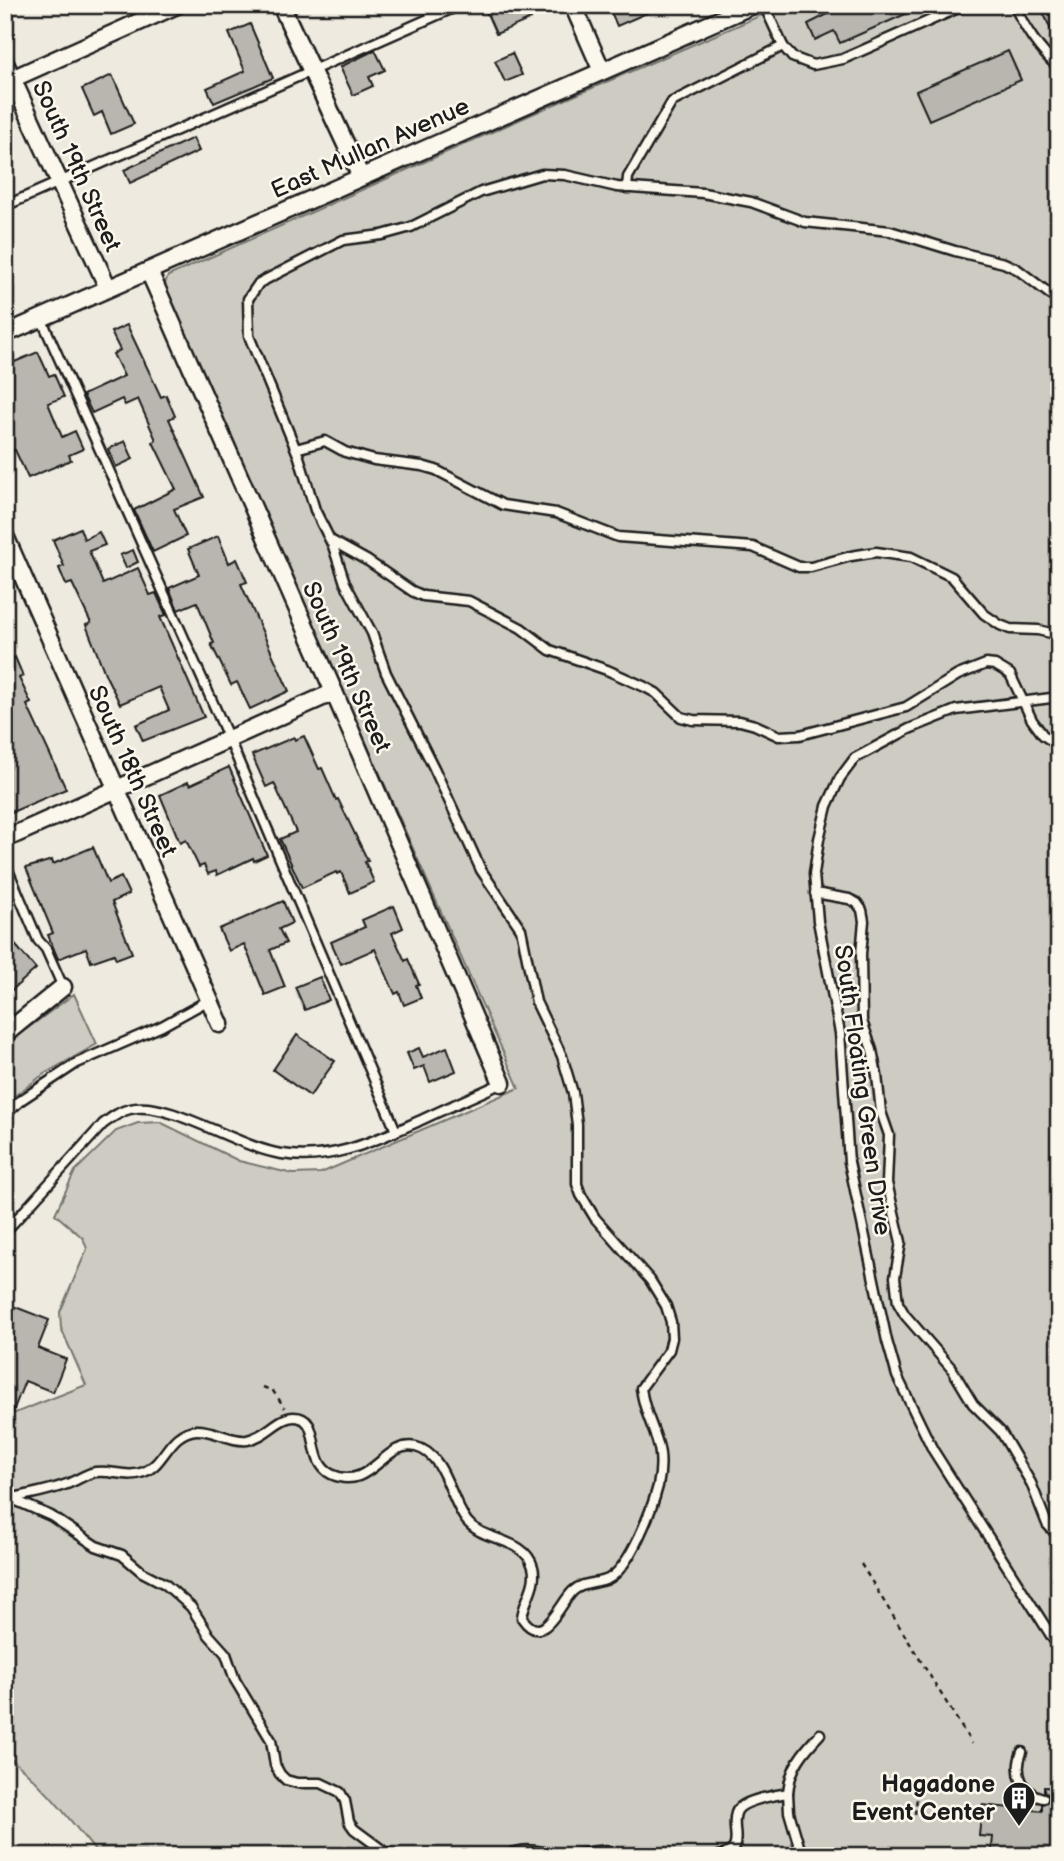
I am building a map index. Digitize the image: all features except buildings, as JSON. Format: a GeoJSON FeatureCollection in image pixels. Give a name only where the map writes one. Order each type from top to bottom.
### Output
{"type":"FeatureCollection","features":[{"type":"Feature","properties":{"kind":"street"},"geometry":{"type":"LineString","coordinates":[[9,81],[177,5]]}},
{"type":"Feature","properties":{"kind":"street"},"geometry":{"type":"LineString","coordinates":[[281,5],[361,177]]}},
{"type":"Feature","properties":{"kind":"street"},"geometry":{"type":"LineString","coordinates":[[573,5],[602,71]]}},
{"type":"Feature","properties":{"kind":"street","name":"East Mullan Avenue"},"geometry":{"type":"LineString","coordinates":[[5,334],[753,5]]}},
{"type":"Feature","properties":{"kind":"street","name":"South 19th Street"},"geometry":{"type":"LineString","coordinates":[[5,63],[9,81],[60,182],[108,288]]}},
{"type":"Feature","properties":{"kind":"street","name":"South 19th Street"},"geometry":{"type":"LineString","coordinates":[[149,271],[502,1083]]}},
{"type":"Feature","properties":{"kind":"street","name":"South 18th Street"},"geometry":{"type":"LineString","coordinates":[[5,536],[220,1024]]}},
{"type":"Feature","properties":{"kind":"street"},"geometry":{"type":"LineString","coordinates":[[5,839],[334,692]]}},
{"type":"Feature","properties":{"kind":"street"},"geometry":{"type":"LineString","coordinates":[[5,1034],[63,987]]}},
{"type":"Feature","properties":{"kind":"lane"},"geometry":{"type":"LineString","coordinates":[[5,206],[460,5]]}},
{"type":"Feature","properties":{"kind":"lane"},"geometry":{"type":"LineString","coordinates":[[764,5],[783,46],[792,57],[813,65],[843,59],[965,5]]}},
{"type":"Feature","properties":{"kind":"lane"},"geometry":{"type":"LineString","coordinates":[[1014,5],[1028,34],[1041,52],[1059,68]]}},
{"type":"Feature","properties":{"kind":"lane"},"geometry":{"type":"LineString","coordinates":[[627,188],[628,177],[672,102],[783,46]]}},
{"type":"Feature","properties":{"kind":"lane"},"geometry":{"type":"LineString","coordinates":[[8,1498],[66,1485],[93,1472],[131,1475],[146,1471],[158,1461],[178,1435],[197,1430],[249,1440],[266,1434],[290,1417],[301,1417],[309,1424],[316,1460],[323,1469],[343,1478],[354,1478],[366,1473],[397,1449],[416,1447],[427,1452],[438,1464],[454,1500],[474,1529],[520,1549],[528,1557],[533,1568],[533,1579],[522,1618],[528,1627],[541,1629],[555,1617],[575,1589],[608,1579],[617,1573],[633,1552],[657,1488],[661,1446],[643,1401],[641,1388],[669,1350],[672,1338],[668,1314],[658,1292],[636,1262],[595,1218],[581,1195],[577,1184],[577,1125],[573,1093],[562,1056],[536,1002],[522,929],[493,890],[472,853],[434,768],[386,673],[372,633],[345,583],[330,540],[315,510],[296,449],[249,336],[248,299],[259,283],[343,240],[382,235],[411,227],[481,192],[542,174],[565,176],[602,186],[703,193],[751,202],[805,222],[890,231],[1004,263],[1017,269],[1059,301]]}},
{"type":"Feature","properties":{"kind":"lane"},"geometry":{"type":"LineString","coordinates":[[41,318],[229,739],[396,1131]]}},
{"type":"Feature","properties":{"kind":"lane"},"geometry":{"type":"LineString","coordinates":[[296,449],[325,441],[345,452],[374,460],[422,466],[436,470],[503,505],[556,513],[618,537],[753,547],[799,567],[811,568],[876,552],[911,557],[952,577],[984,614],[1000,625],[1010,629],[1038,630],[1059,635]]}},
{"type":"Feature","properties":{"kind":"lane"},"geometry":{"type":"LineString","coordinates":[[330,540],[376,566],[412,591],[423,596],[469,601],[521,628],[550,650],[645,687],[663,698],[681,717],[693,720],[740,721],[755,724],[779,736],[800,735],[906,707],[958,675],[986,664],[995,665],[1010,674],[1043,735],[1059,746]]}},
{"type":"Feature","properties":{"kind":"lane","name":"South Floating Green Drive"},"geometry":{"type":"LineString","coordinates":[[1059,697],[956,710],[909,729],[855,758],[840,778],[827,806],[814,874],[818,921],[840,1033],[849,1162],[897,1376],[933,1450],[1059,1648]]}},
{"type":"Feature","properties":{"kind":"lane"},"geometry":{"type":"LineString","coordinates":[[5,863],[38,940],[46,949],[63,987]]}},
{"type":"Feature","properties":{"kind":"lane"},"geometry":{"type":"LineString","coordinates":[[815,893],[849,899],[857,903],[862,910],[862,1021],[872,1050],[881,1112],[889,1135],[887,1183],[901,1242],[895,1277],[898,1303],[905,1315],[952,1369],[973,1404],[1001,1432],[1031,1483],[1046,1524],[1059,1537]]}},
{"type":"Feature","properties":{"kind":"lane"},"geometry":{"type":"LineString","coordinates":[[5,1115],[22,1100],[77,1063],[162,1026],[209,1000]]}},
{"type":"Feature","properties":{"kind":"lane"},"geometry":{"type":"LineString","coordinates":[[5,1232],[103,1124],[114,1115],[130,1109],[144,1107],[170,1112],[238,1142],[282,1154],[326,1156],[366,1145],[502,1083]]}},
{"type":"Feature","properties":{"kind":"lane"},"geometry":{"type":"LineString","coordinates":[[8,1498],[51,1516],[96,1546],[122,1555],[142,1572],[165,1584],[191,1607],[209,1635],[226,1654],[244,1697],[271,1740],[275,1765],[280,1774],[286,1780],[321,1783],[340,1792],[345,1801],[349,1822],[354,1829],[385,1852],[398,1856]]}},
{"type":"Feature","properties":{"kind":"lane"},"geometry":{"type":"LineString","coordinates":[[802,1856],[789,1812],[788,1793],[794,1766],[801,1754],[820,1734]]}},
{"type":"Feature","properties":{"kind":"lane"},"geometry":{"type":"LineString","coordinates":[[1022,1752],[1019,1760],[1020,1778],[1027,1790],[1043,1798]]}},
{"type":"Feature","properties":{"kind":"lane"},"geometry":{"type":"LineString","coordinates":[[719,1856],[733,1849],[736,1814],[739,1809],[764,1797],[788,1793]]}},
{"type":"Feature","properties":{"kind":"lane"},"geometry":{"type":"LineString","coordinates":[[504,1856],[516,1851],[536,1849],[563,1855],[600,1849],[623,1856]]}},
{"type":"Feature","properties":{"kind":"path"},"geometry":{"type":"LineString","coordinates":[[263,1387],[277,1396],[290,1417]]}},
{"type":"Feature","properties":{"kind":"path"},"geometry":{"type":"LineString","coordinates":[[861,1564],[972,1744]]}},
{"type":"Feature","properties":{"kind":"path"},"geometry":{"type":"LineString","coordinates":[[915,1780],[918,1789],[915,1814]]}},
{"type":"Feature","properties":{"kind":"shaded area"},"geometry":{"type":"Polygon","coordinates":[[[785,5],[1059,5],[1059,1856],[99,1856],[44,1789],[5,1755],[5,1417],[86,1385],[61,1328],[60,1312],[87,1249],[83,1238],[55,1214],[75,1171],[116,1131],[138,1123],[160,1122],[239,1161],[293,1174],[321,1173],[519,1088],[164,286],[168,276],[785,5]]]}},
{"type":"Feature","properties":{"kind":"shaded area"},"geometry":{"type":"Polygon","coordinates":[[[74,994],[97,1044],[44,1074],[5,1103],[5,1045],[74,994]]]}},
{"type":"Feature","properties":{"kind":"place","name":"Hagadone Event Center"},"geometry":{"type":"Point","coordinates":[1019,1828]}}]}
